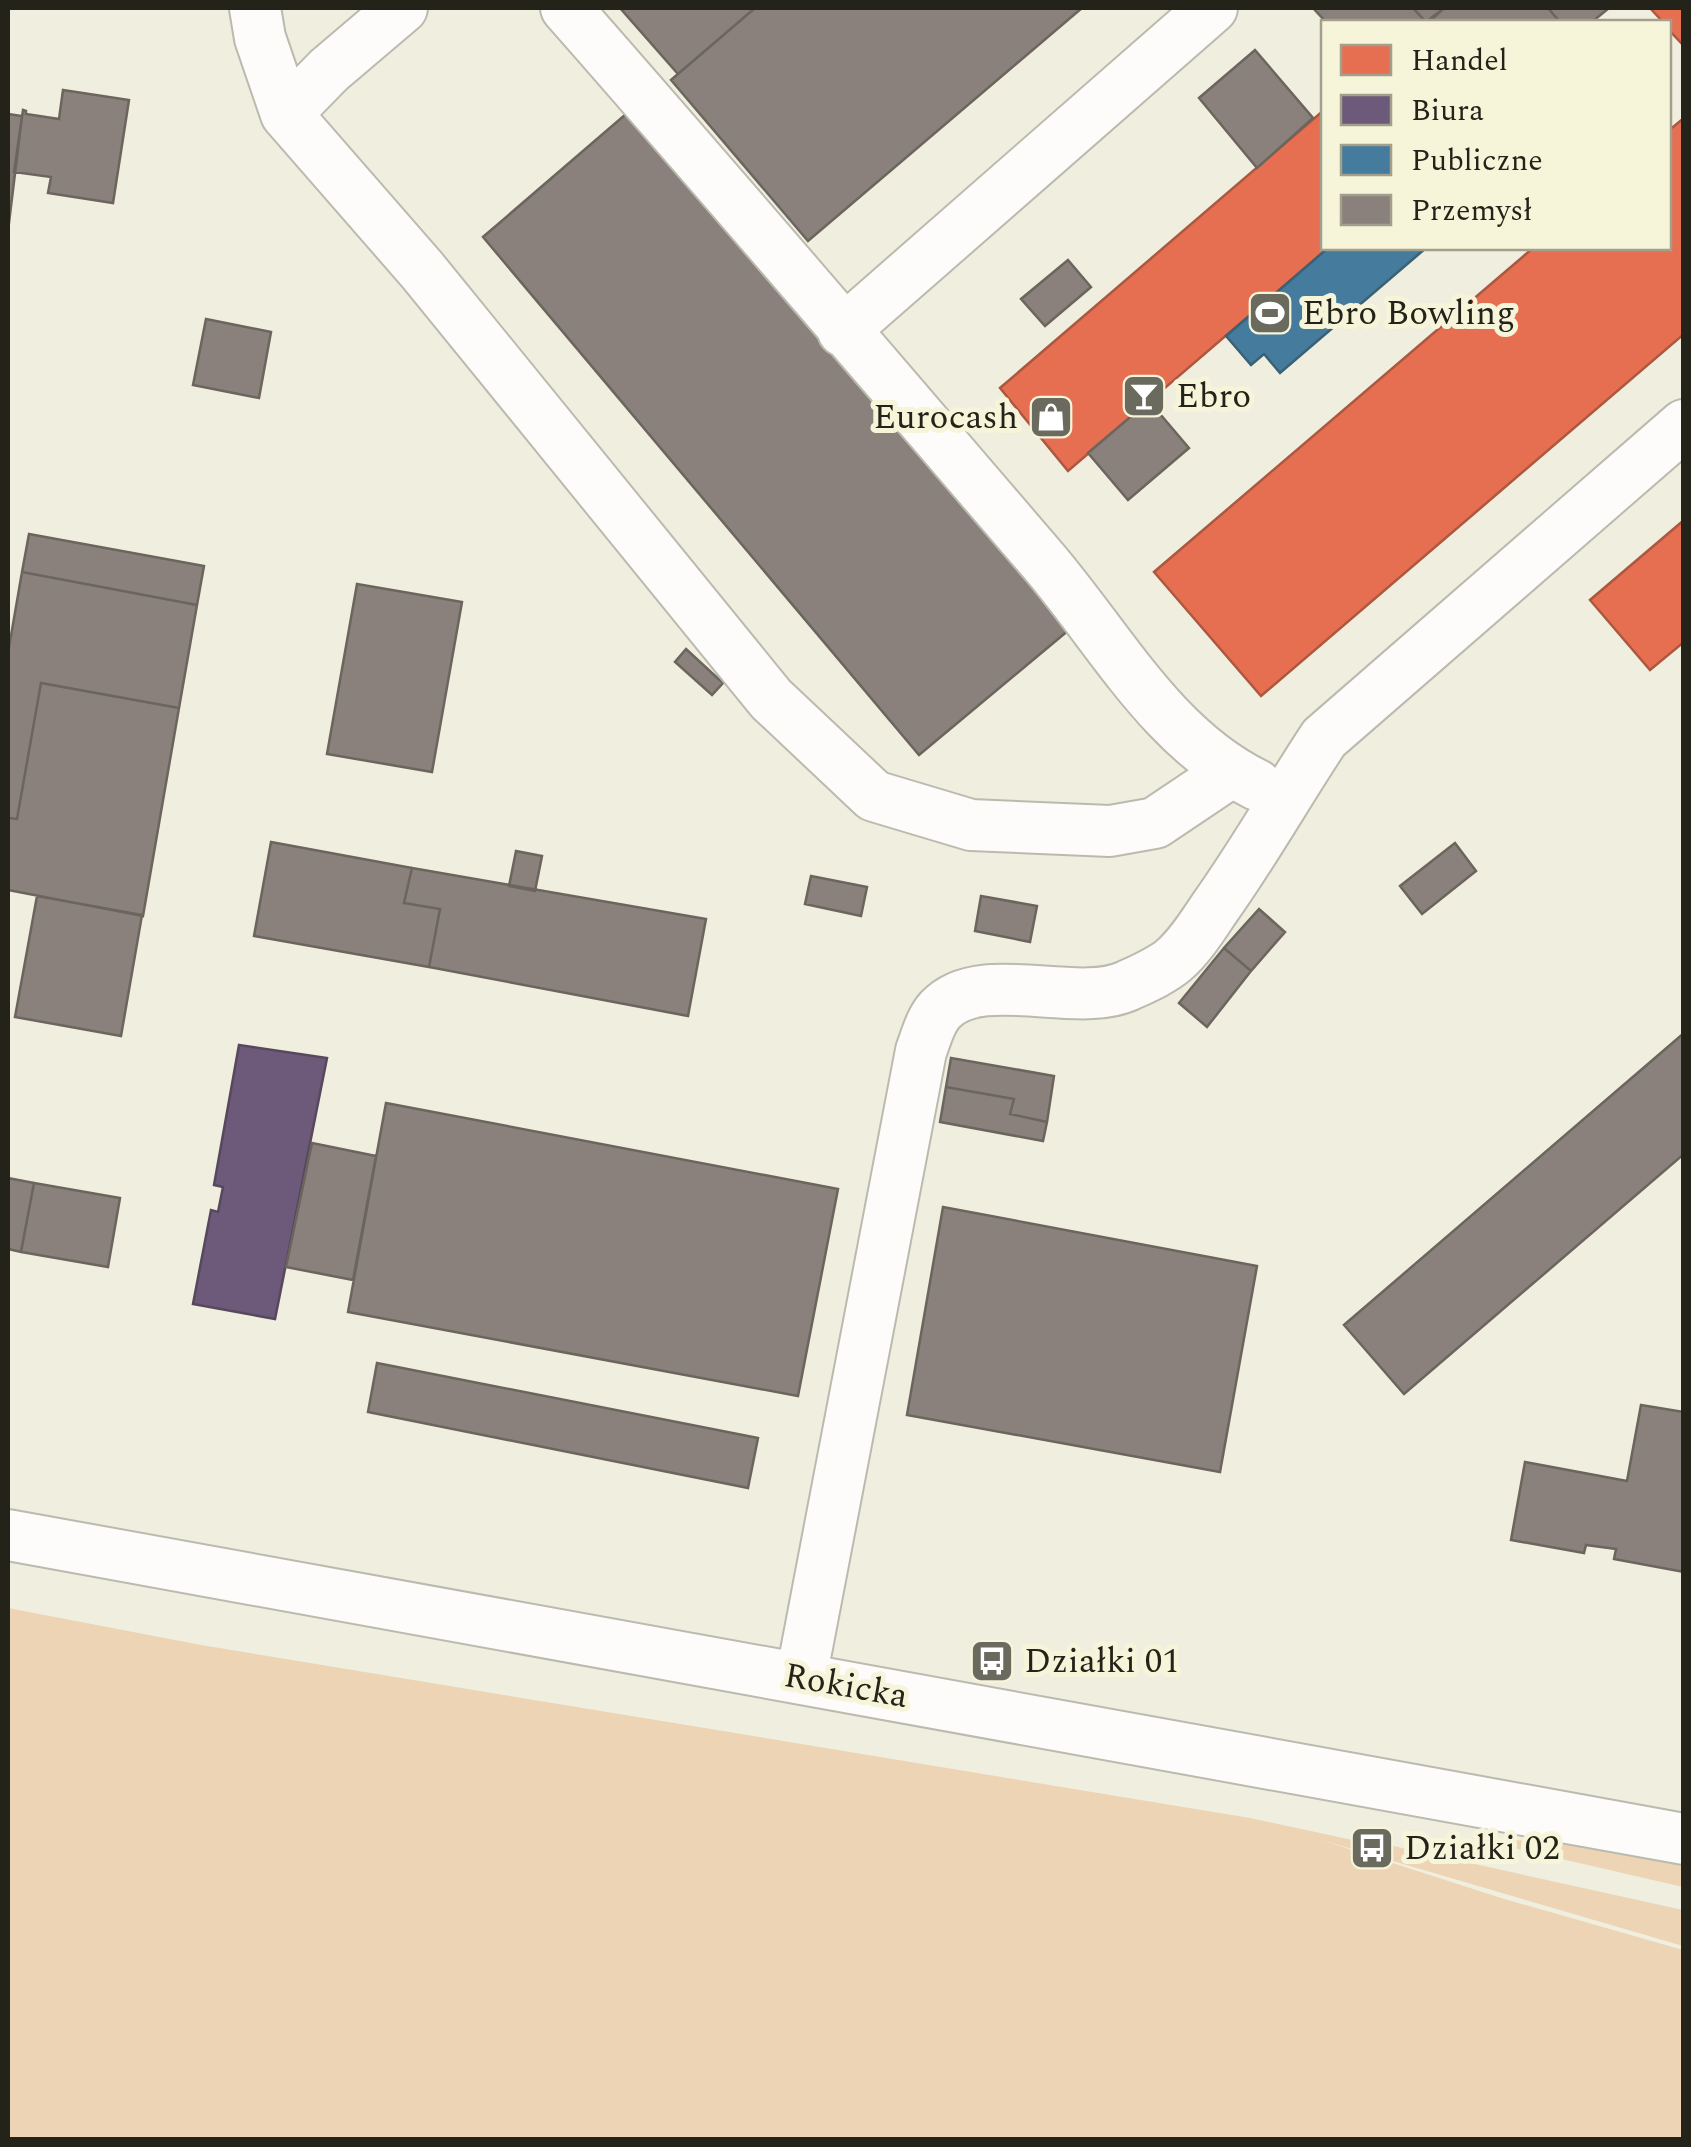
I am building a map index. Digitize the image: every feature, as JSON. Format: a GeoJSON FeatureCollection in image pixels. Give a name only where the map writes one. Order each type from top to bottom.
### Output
{"type":"FeatureCollection","features":[{"type":"Feature","properties":{"kind":"street"},"geometry":{"type":"LineString","coordinates":[[255,8],[260,38],[286,114],[422,270],[772,700],[874,796],[971,824],[1110,831],[1155,822],[1231,772]]}},
{"type":"Feature","properties":{"kind":"street"},"geometry":{"type":"LineString","coordinates":[[286,114],[329,70],[402,8]]}},
{"type":"Feature","properties":{"kind":"street"},"geometry":{"type":"LineString","coordinates":[[566,8],[1048,567],[1172,723],[1231,772],[1284,798]]}},
{"type":"Feature","properties":{"kind":"street"},"geometry":{"type":"LineString","coordinates":[[843,332],[1212,8]]}},
{"type":"Feature","properties":{"kind":"street"},"geometry":{"type":"LineString","coordinates":[[801,1678],[921,1051],[941,1008],[966,995],[1001,990],[1094,995],[1122,988],[1170,964],[1188,946],[1260,845],[1284,798],[1324,738],[1684,425]]}},
{"type":"Feature","properties":{"kind":"street","name":"Rokicka"},"geometry":{"type":"LineString","coordinates":[[8,1535],[1684,1839]]}},
{"type":"Feature","properties":{"kind":"shaded area"},"geometry":{"type":"Polygon","coordinates":[[[8,1608],[201,1645],[1250,1818],[1357,1841],[1359,1850],[1381,1856],[1384,1844],[1683,1910],[1683,1946],[1318,1839],[1501,1898],[1683,1950],[1683,2139],[8,2139],[8,1608]]]}},
{"type":"Feature","properties":{"kind":"shaded area"},"geometry":{"type":"Polygon","coordinates":[[[1471,1838],[1573,1843],[1683,1861],[1683,1887],[1471,1838]]]}},
{"type":"Feature","properties":{"kind":"building: Handel"},"geometry":{"type":"Polygon","coordinates":[[[1650,8],[1684,8],[1684,46],[1671,32],[1671,20],[1661,20],[1650,8]]]}},
{"type":"Feature","properties":{"kind":"building: Handel"},"geometry":{"type":"Polygon","coordinates":[[[1321,113],[1321,250],[1326,250],[1068,471],[1000,388],[1321,113]]]}},
{"type":"Feature","properties":{"kind":"building: Handel"},"geometry":{"type":"Polygon","coordinates":[[[1684,118],[1684,334],[1261,696],[1154,572],[1531,250],[1671,250],[1671,129],[1684,118]]]}},
{"type":"Feature","properties":{"kind":"building: Handel"},"geometry":{"type":"Polygon","coordinates":[[[1684,520],[1684,642],[1650,670],[1590,600],[1684,520]]]}},
{"type":"Feature","properties":{"kind":"building: Biura"},"geometry":{"type":"Polygon","coordinates":[[[239,1045],[327,1058],[275,1319],[193,1304],[211,1210],[218,1212],[223,1187],[214,1185],[239,1045]]]}},
{"type":"Feature","properties":{"kind":"building: Publiczne"},"geometry":{"type":"Polygon","coordinates":[[[1326,250],[1424,250],[1280,373],[1264,354],[1251,365],[1226,336],[1326,250]]]}},
{"type":"Feature","properties":{"kind":"building: Przemysł"},"geometry":{"type":"Polygon","coordinates":[[[620,8],[755,8],[678,74],[620,8]]]}},
{"type":"Feature","properties":{"kind":"building: Przemysł"},"geometry":{"type":"Polygon","coordinates":[[[755,8],[1082,8],[808,241],[671,80],[755,8]]]}},
{"type":"Feature","properties":{"kind":"building: Przemysł"},"geometry":{"type":"Polygon","coordinates":[[[1313,8],[1413,8],[1424,20],[1324,20],[1313,8]]]}},
{"type":"Feature","properties":{"kind":"building: Przemysł"},"geometry":{"type":"Polygon","coordinates":[[[1413,8],[1444,8],[1429,20],[1413,8]]]}},
{"type":"Feature","properties":{"kind":"building: Przemysł"},"geometry":{"type":"Polygon","coordinates":[[[1444,8],[1548,8],[1558,20],[1431,20],[1444,8]]]}},
{"type":"Feature","properties":{"kind":"building: Przemysł"},"geometry":{"type":"Polygon","coordinates":[[[1548,8],[1609,8],[1594,20],[1558,20],[1548,8]]]}},
{"type":"Feature","properties":{"kind":"building: Przemysł"},"geometry":{"type":"Polygon","coordinates":[[[1255,50],[1313,118],[1257,168],[1199,98],[1255,50]]]}},
{"type":"Feature","properties":{"kind":"building: Przemysł"},"geometry":{"type":"Polygon","coordinates":[[[63,90],[129,100],[113,203],[48,193],[51,177],[14,172],[23,110],[26,114],[59,119],[63,90]]]}},
{"type":"Feature","properties":{"kind":"building: Przemysł"},"geometry":{"type":"Polygon","coordinates":[[[8,114],[22,116],[8,231],[8,114]]]}},
{"type":"Feature","properties":{"kind":"building: Przemysł"},"geometry":{"type":"Polygon","coordinates":[[[626,114],[1070,629],[919,755],[483,237],[626,114]]]}},
{"type":"Feature","properties":{"kind":"building: Przemysł"},"geometry":{"type":"Polygon","coordinates":[[[1068,260],[1091,287],[1045,326],[1021,299],[1068,260]]]}},
{"type":"Feature","properties":{"kind":"building: Przemysł"},"geometry":{"type":"Polygon","coordinates":[[[206,319],[271,332],[259,398],[193,385],[206,319]]]}},
{"type":"Feature","properties":{"kind":"building: Przemysł"},"geometry":{"type":"Polygon","coordinates":[[[1149,401],[1189,448],[1128,500],[1088,453],[1149,401]]]}},
{"type":"Feature","properties":{"kind":"building: Przemysł"},"geometry":{"type":"Polygon","coordinates":[[[29,534],[204,566],[197,605],[22,572],[29,534]]]}},
{"type":"Feature","properties":{"kind":"building: Przemysł"},"geometry":{"type":"Polygon","coordinates":[[[22,572],[197,605],[179,708],[41,683],[17,819],[8,818],[8,653],[22,572]]]}},
{"type":"Feature","properties":{"kind":"building: Przemysł"},"geometry":{"type":"Polygon","coordinates":[[[357,584],[462,602],[432,772],[327,754],[357,584]]]}},
{"type":"Feature","properties":{"kind":"building: Przemysł"},"geometry":{"type":"Polygon","coordinates":[[[686,649],[723,683],[712,695],[675,662],[686,649]]]}},
{"type":"Feature","properties":{"kind":"building: Przemysł"},"geometry":{"type":"Polygon","coordinates":[[[41,683],[179,708],[143,916],[8,890],[8,818],[17,819],[41,683]]]}},
{"type":"Feature","properties":{"kind":"building: Przemysł"},"geometry":{"type":"Polygon","coordinates":[[[271,842],[412,868],[404,903],[440,909],[429,967],[254,936],[271,842]]]}},
{"type":"Feature","properties":{"kind":"building: Przemysł"},"geometry":{"type":"Polygon","coordinates":[[[1455,843],[1476,871],[1422,914],[1400,886],[1455,843]]]}},
{"type":"Feature","properties":{"kind":"building: Przemysł"},"geometry":{"type":"Polygon","coordinates":[[[516,851],[542,856],[535,891],[509,886],[516,851]]]}},
{"type":"Feature","properties":{"kind":"building: Przemysł"},"geometry":{"type":"Polygon","coordinates":[[[412,868],[706,919],[688,1016],[429,967],[440,909],[404,903],[412,868]]]}},
{"type":"Feature","properties":{"kind":"building: Przemysł"},"geometry":{"type":"Polygon","coordinates":[[[811,876],[867,887],[861,916],[805,904],[811,876]]]}},
{"type":"Feature","properties":{"kind":"building: Przemysł"},"geometry":{"type":"Polygon","coordinates":[[[37,896],[142,915],[121,1036],[15,1017],[37,896]]]}},
{"type":"Feature","properties":{"kind":"building: Przemysł"},"geometry":{"type":"Polygon","coordinates":[[[981,896],[1037,906],[1030,942],[975,931],[981,896]]]}},
{"type":"Feature","properties":{"kind":"building: Przemysł"},"geometry":{"type":"Polygon","coordinates":[[[1259,909],[1285,932],[1251,971],[1224,948],[1259,909]]]}},
{"type":"Feature","properties":{"kind":"building: Przemysł"},"geometry":{"type":"Polygon","coordinates":[[[1224,948],[1251,971],[1207,1027],[1179,1003],[1224,948]]]}},
{"type":"Feature","properties":{"kind":"building: Przemysł"},"geometry":{"type":"Polygon","coordinates":[[[1684,1033],[1684,1154],[1404,1394],[1344,1325],[1684,1033]]]}},
{"type":"Feature","properties":{"kind":"building: Przemysł"},"geometry":{"type":"Polygon","coordinates":[[[951,1058],[1054,1076],[1047,1122],[1010,1114],[1014,1099],[946,1087],[951,1058]]]}},
{"type":"Feature","properties":{"kind":"building: Przemysł"},"geometry":{"type":"Polygon","coordinates":[[[946,1087],[1014,1099],[1010,1114],[1047,1122],[1043,1141],[940,1122],[946,1087]]]}},
{"type":"Feature","properties":{"kind":"building: Przemysł"},"geometry":{"type":"Polygon","coordinates":[[[386,1103],[838,1189],[798,1396],[348,1312],[386,1103]]]}},
{"type":"Feature","properties":{"kind":"building: Przemysł"},"geometry":{"type":"Polygon","coordinates":[[[312,1143],[376,1156],[353,1280],[286,1267],[312,1143]]]}},
{"type":"Feature","properties":{"kind":"building: Przemysł"},"geometry":{"type":"Polygon","coordinates":[[[8,1178],[34,1183],[21,1252],[8,1249],[8,1178]]]}},
{"type":"Feature","properties":{"kind":"building: Przemysł"},"geometry":{"type":"Polygon","coordinates":[[[34,1183],[120,1198],[108,1267],[21,1252],[34,1183]]]}},
{"type":"Feature","properties":{"kind":"building: Przemysł"},"geometry":{"type":"Polygon","coordinates":[[[943,1207],[1257,1266],[1220,1472],[907,1415],[943,1207]]]}},
{"type":"Feature","properties":{"kind":"building: Przemysł"},"geometry":{"type":"Polygon","coordinates":[[[377,1363],[758,1438],[748,1488],[368,1412],[377,1363]]]}},
{"type":"Feature","properties":{"kind":"building: Przemysł"},"geometry":{"type":"Polygon","coordinates":[[[1641,1405],[1684,1412],[1684,1572],[1614,1559],[1616,1549],[1586,1545],[1584,1553],[1511,1540],[1525,1462],[1627,1481],[1641,1405]]]}},
{"type":"Feature","properties":{"kind":"place","name":"Ebro Bowling"},"geometry":{"type":"Point","coordinates":[1270,313]}},
{"type":"Feature","properties":{"kind":"place","name":"Ebro"},"geometry":{"type":"Point","coordinates":[1144,396]}},
{"type":"Feature","properties":{"kind":"place","name":"Eurocash"},"geometry":{"type":"Point","coordinates":[1051,417]}},
{"type":"Feature","properties":{"kind":"place","name":"Działki 01"},"geometry":{"type":"Point","coordinates":[992,1661]}},
{"type":"Feature","properties":{"kind":"place","name":"Działki 02"},"geometry":{"type":"Point","coordinates":[1372,1848]}}]}
